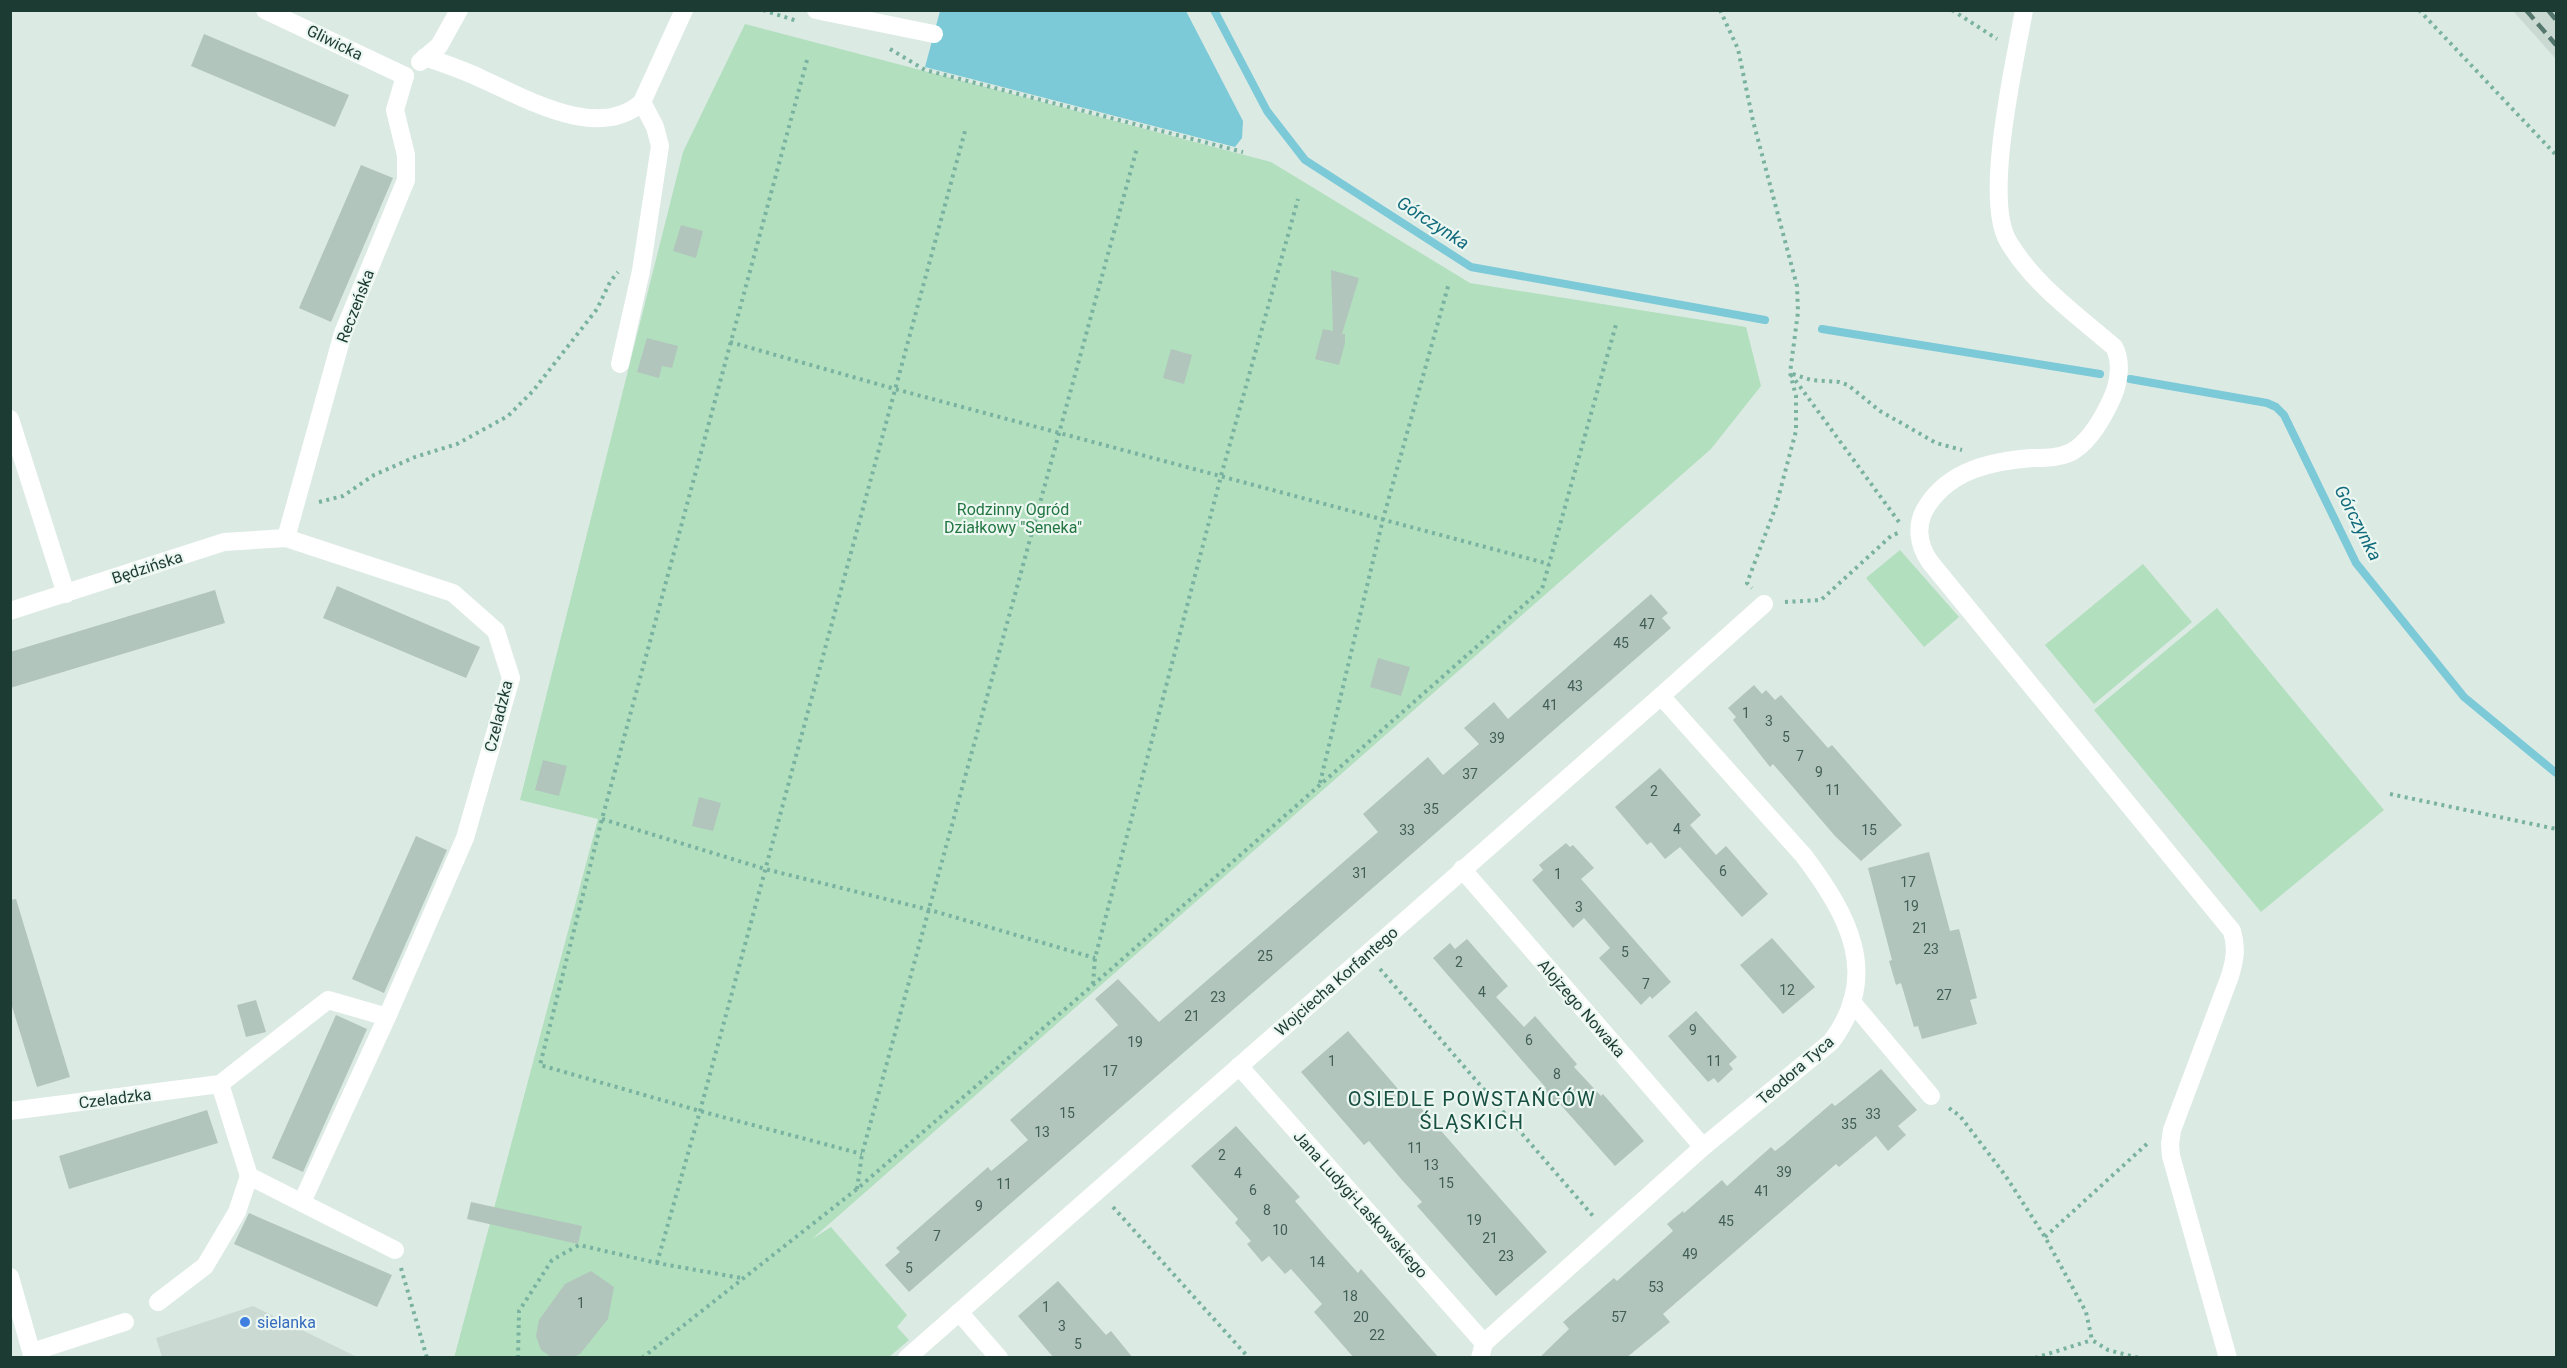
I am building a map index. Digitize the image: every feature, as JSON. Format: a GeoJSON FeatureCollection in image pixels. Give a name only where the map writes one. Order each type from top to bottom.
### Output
{"type":"FeatureCollection","features":[{"type":"Feature","properties":{"kind":"street","name":"Gliwicka"},"geometry":{"type":"LineString","coordinates":[[264,10],[295,16],[405,76]]}},
{"type":"Feature","properties":{"kind":"street"},"geometry":{"type":"LineString","coordinates":[[405,76],[439,46],[459,10]]}},
{"type":"Feature","properties":{"kind":"street"},"geometry":{"type":"LineString","coordinates":[[2024,10],[1999,163],[2000,222],[2006,239],[2031,273],[2114,347],[2119,356],[2114,392],[2097,426],[2076,449],[2065,455],[1997,462],[1976,468],[1946,484],[1933,497],[1912,529],[1930,562],[2232,931],[2236,944],[2235,957],[2172,1130],[2171,1156],[2228,1358]]}},
{"type":"Feature","properties":{"kind":"street"},"geometry":{"type":"LineString","coordinates":[[426,57],[560,113],[583,118],[612,116],[634,110],[642,102],[682,16]]}},
{"type":"Feature","properties":{"kind":"street"},"geometry":{"type":"LineString","coordinates":[[812,17],[934,34]]}},
{"type":"Feature","properties":{"kind":"street","name":"Reczeńska"},"geometry":{"type":"LineString","coordinates":[[286,538],[343,333],[406,180],[406,155],[395,110],[405,76]]}},
{"type":"Feature","properties":{"kind":"street"},"geometry":{"type":"LineString","coordinates":[[620,364],[644,251],[660,146],[655,127],[642,102]]}},
{"type":"Feature","properties":{"kind":"street"},"geometry":{"type":"LineString","coordinates":[[10,419],[66,594]]}},
{"type":"Feature","properties":{"kind":"street","name":"Będzińska"},"geometry":{"type":"LineString","coordinates":[[10,611],[224,542],[286,538]]}},
{"type":"Feature","properties":{"kind":"street","name":"Czeladzka"},"geometry":{"type":"LineString","coordinates":[[286,538],[453,593],[496,631],[510,678],[465,838],[387,1017],[302,1202]]}},
{"type":"Feature","properties":{"kind":"street","name":"Wojciecha Korfantego"},"geometry":{"type":"LineString","coordinates":[[907,1358],[1764,604]]}},
{"type":"Feature","properties":{"kind":"street","name":"Teodora Tyca"},"geometry":{"type":"LineString","coordinates":[[1482,1350],[1607,1232],[1703,1147],[1831,1042],[1844,1024],[1852,1002],[1856,981],[1856,952],[1843,914],[1829,891],[1804,856],[1661,696]]}},
{"type":"Feature","properties":{"kind":"street","name":"Alojzego Nowaka"},"geometry":{"type":"LineString","coordinates":[[1462,869],[1703,1147]]}},
{"type":"Feature","properties":{"kind":"street"},"geometry":{"type":"LineString","coordinates":[[158,1302],[205,1266],[237,1212],[249,1176],[220,1084],[328,999],[387,1017]]}},
{"type":"Feature","properties":{"kind":"street"},"geometry":{"type":"LineString","coordinates":[[1852,1002],[1931,1095]]}},
{"type":"Feature","properties":{"kind":"street","name":"Jana Ludygi-Laskowskiego"},"geometry":{"type":"LineString","coordinates":[[1239,1066],[1482,1350]]}},
{"type":"Feature","properties":{"kind":"street","name":"Czeladzka"},"geometry":{"type":"LineString","coordinates":[[10,1111],[220,1084]]}},
{"type":"Feature","properties":{"kind":"street"},"geometry":{"type":"LineString","coordinates":[[249,1176],[395,1250]]}},
{"type":"Feature","properties":{"kind":"street"},"geometry":{"type":"LineString","coordinates":[[10,1277],[33,1355],[125,1322]]}},
{"type":"Feature","properties":{"kind":"street"},"geometry":{"type":"LineString","coordinates":[[959,1312],[999,1358]]}},
{"type":"Feature","properties":{"kind":"path"},"geometry":{"type":"LineString","coordinates":[[763,10],[812,17]]}},
{"type":"Feature","properties":{"kind":"path"},"geometry":{"type":"LineString","coordinates":[[1720,10],[1738,49],[1753,121],[1797,286],[1798,312],[1790,373],[1796,396],[1796,430],[1790,460],[1776,506],[1747,583],[1764,604],[1821,600],[1891,537],[1912,529],[1862,475],[1790,373]]}},
{"type":"Feature","properties":{"kind":"path"},"geometry":{"type":"LineString","coordinates":[[1952,10],[2017,52]]}},
{"type":"Feature","properties":{"kind":"path"},"geometry":{"type":"LineString","coordinates":[[2419,10],[2556,155]]}},
{"type":"Feature","properties":{"kind":"path"},"geometry":{"type":"LineString","coordinates":[[889,48],[925,70],[1243,152]]}},
{"type":"Feature","properties":{"kind":"path"},"geometry":{"type":"LineString","coordinates":[[807,60],[602,819],[540,1065],[862,1155]]}},
{"type":"Feature","properties":{"kind":"path"},"geometry":{"type":"LineString","coordinates":[[657,1263],[965,131]]}},
{"type":"Feature","properties":{"kind":"path"},"geometry":{"type":"LineString","coordinates":[[857,1189],[862,1155],[1137,148]]}},
{"type":"Feature","properties":{"kind":"path"},"geometry":{"type":"LineString","coordinates":[[1093,985],[1095,958],[1221,476],[1298,199]]}},
{"type":"Feature","properties":{"kind":"path"},"geometry":{"type":"LineString","coordinates":[[294,509],[343,496],[374,476],[415,457],[457,444],[508,416],[533,391],[597,309],[610,282],[621,267],[644,251]]}},
{"type":"Feature","properties":{"kind":"path"},"geometry":{"type":"LineString","coordinates":[[1320,784],[1383,519],[1449,283]]}},
{"type":"Feature","properties":{"kind":"path"},"geometry":{"type":"LineString","coordinates":[[642,1358],[857,1189],[1093,985],[1542,588],[1617,321]]}},
{"type":"Feature","properties":{"kind":"path"},"geometry":{"type":"LineString","coordinates":[[730,342],[895,389],[1549,564]]}},
{"type":"Feature","properties":{"kind":"path"},"geometry":{"type":"LineString","coordinates":[[1790,373],[1811,380],[1848,385],[1880,411],[1936,442],[1984,454],[1997,462]]}},
{"type":"Feature","properties":{"kind":"path"},"geometry":{"type":"LineString","coordinates":[[2390,794],[2556,829]]}},
{"type":"Feature","properties":{"kind":"path"},"geometry":{"type":"LineString","coordinates":[[602,819],[765,870],[930,910],[1095,958]]}},
{"type":"Feature","properties":{"kind":"path"},"geometry":{"type":"LineString","coordinates":[[1367,954],[1607,1232]]}},
{"type":"Feature","properties":{"kind":"path"},"geometry":{"type":"LineString","coordinates":[[1931,1095],[1960,1116],[2006,1175],[2045,1237],[2086,1312],[2092,1340],[2108,1350],[2139,1358]]}},
{"type":"Feature","properties":{"kind":"path"},"geometry":{"type":"LineString","coordinates":[[2045,1237],[2150,1141],[2172,1130]]}},
{"type":"Feature","properties":{"kind":"path"},"geometry":{"type":"LineString","coordinates":[[1097,1190],[1249,1358]]}},
{"type":"Feature","properties":{"kind":"path"},"geometry":{"type":"LineString","coordinates":[[518,1358],[519,1311],[552,1260],[579,1245],[657,1263],[742,1278]]}},
{"type":"Feature","properties":{"kind":"path"},"geometry":{"type":"LineString","coordinates":[[395,1250],[427,1358]]}},
{"type":"Feature","properties":{"kind":"path"},"geometry":{"type":"LineString","coordinates":[[2035,1358],[2092,1340]]}},
{"type":"Feature","properties":{"kind":"shaded area"},"geometry":{"type":"Polygon","coordinates":[[[2513,11],[2556,11],[2556,59],[2513,11]]]}},
{"type":"Feature","properties":{"kind":"shaded area","name":"sielanka"},"geometry":{"type":"Polygon","coordinates":[[[253,1306],[357,1357],[162,1357],[156,1338],[253,1306]]]}},
{"type":"Feature","properties":{"kind":"green space","name":"Rodzinny Ogród Działkowy \"Seneka\""},"geometry":{"type":"Polygon","coordinates":[[[745,24],[1271,162],[1470,283],[1746,327],[1761,386],[1711,449],[812,1239],[831,1227],[907,1315],[897,1327],[909,1340],[889,1357],[454,1358],[598,819],[520,800],[683,152],[745,24]]]}},
{"type":"Feature","properties":{"kind":"green space"},"geometry":{"type":"Polygon","coordinates":[[[1900,550],[1959,617],[1924,647],[1866,578],[1900,550]]]}},
{"type":"Feature","properties":{"kind":"green space"},"geometry":{"type":"Polygon","coordinates":[[[2143,564],[2192,622],[2094,704],[2045,645],[2143,564]]]}},
{"type":"Feature","properties":{"kind":"green space"},"geometry":{"type":"Polygon","coordinates":[[[2217,608],[2384,810],[2261,912],[2094,710],[2217,608]]]}},
{"type":"Feature","properties":{"kind":"water"},"geometry":{"type":"Polygon","coordinates":[[[940,11],[1186,11],[1243,121],[1242,138],[1235,147],[925,67],[940,11]]]}},
{"type":"Feature","properties":{"kind":"building"},"geometry":{"type":"Polygon","coordinates":[[[204,34],[349,95],[335,127],[191,66],[204,34]]]}},
{"type":"Feature","properties":{"kind":"building"},"geometry":{"type":"Polygon","coordinates":[[[361,165],[393,178],[331,322],[299,308],[361,165]]]}},
{"type":"Feature","properties":{"kind":"building"},"geometry":{"type":"Polygon","coordinates":[[[681,225],[703,231],[696,258],[673,251],[681,225]]]}},
{"type":"Feature","properties":{"kind":"building"},"geometry":{"type":"Polygon","coordinates":[[[1331,270],[1359,278],[1342,334],[1345,334],[1345,343],[1339,365],[1315,359],[1323,329],[1333,331],[1331,270]]]}},
{"type":"Feature","properties":{"kind":"building"},"geometry":{"type":"Polygon","coordinates":[[[647,338],[678,346],[672,368],[662,366],[659,378],[637,372],[647,338]]]}},
{"type":"Feature","properties":{"kind":"building"},"geometry":{"type":"Polygon","coordinates":[[[1171,349],[1192,355],[1184,384],[1163,378],[1171,349]]]}},
{"type":"Feature","properties":{"kind":"building"},"geometry":{"type":"Polygon","coordinates":[[[337,586],[480,647],[466,678],[323,618],[337,586]]]}},
{"type":"Feature","properties":{"kind":"building"},"geometry":{"type":"Polygon","coordinates":[[[215,590],[225,623],[10,688],[10,652],[215,590]]]}},
{"type":"Feature","properties":{"kind":"building"},"geometry":{"type":"Polygon","coordinates":[[[1651,594],[1668,613],[1662,618],[1671,628],[909,1292],[885,1265],[900,1252],[896,1248],[988,1167],[991,1171],[1028,1140],[1010,1120],[1118,1025],[1095,999],[1118,979],[1159,1022],[1378,832],[1363,814],[1428,757],[1443,775],[1479,744],[1464,728],[1494,702],[1508,719],[1651,594]]]}},
{"type":"Feature","properties":{"kind":"building"},"geometry":{"type":"Polygon","coordinates":[[[1378,658],[1410,667],[1401,696],[1370,687],[1378,658]]]}},
{"type":"Feature","properties":{"kind":"building"},"geometry":{"type":"Polygon","coordinates":[[[1754,685],[1762,694],[1766,690],[1775,700],[1781,695],[1828,748],[1832,745],[1902,825],[1861,861],[1835,836],[1773,764],[1770,767],[1733,720],[1736,717],[1728,708],[1754,685]]]}},
{"type":"Feature","properties":{"kind":"building"},"geometry":{"type":"Polygon","coordinates":[[[543,760],[567,766],[559,796],[535,790],[543,760]]]}},
{"type":"Feature","properties":{"kind":"building"},"geometry":{"type":"Polygon","coordinates":[[[1660,768],[1701,815],[1690,825],[1716,855],[1726,846],[1768,894],[1742,917],[1680,847],[1665,859],[1651,842],[1647,845],[1615,807],[1660,768]]]}},
{"type":"Feature","properties":{"kind":"building"},"geometry":{"type":"Polygon","coordinates":[[[699,797],[721,803],[713,831],[692,826],[699,797]]]}},
{"type":"Feature","properties":{"kind":"building"},"geometry":{"type":"Polygon","coordinates":[[[416,836],[447,850],[384,993],[352,979],[416,836]]]}},
{"type":"Feature","properties":{"kind":"building"},"geometry":{"type":"Polygon","coordinates":[[[1566,843],[1570,847],[1573,845],[1594,868],[1581,879],[1671,982],[1652,999],[1650,996],[1641,1005],[1599,958],[1610,948],[1584,918],[1573,928],[1532,880],[1543,870],[1539,865],[1566,843]]]}},
{"type":"Feature","properties":{"kind":"building"},"geometry":{"type":"Polygon","coordinates":[[[1929,852],[1950,931],[1959,929],[1977,998],[1970,1000],[1977,1024],[1922,1039],[1918,1026],[1914,1027],[1901,983],[1896,985],[1889,961],[1892,960],[1868,868],[1929,852]]]}},
{"type":"Feature","properties":{"kind":"building"},"geometry":{"type":"Polygon","coordinates":[[[16,899],[70,1077],[37,1087],[10,1000],[10,900],[16,899]]]}},
{"type":"Feature","properties":{"kind":"building"},"geometry":{"type":"Polygon","coordinates":[[[1772,938],[1815,987],[1783,1014],[1740,965],[1772,938]]]}},
{"type":"Feature","properties":{"kind":"building"},"geometry":{"type":"Polygon","coordinates":[[[1467,939],[1508,986],[1496,997],[1524,1027],[1535,1016],[1577,1064],[1574,1067],[1601,1096],[1603,1094],[1644,1141],[1615,1166],[1560,1104],[1556,1107],[1542,1091],[1546,1088],[1433,958],[1450,943],[1455,949],[1467,939]]]}},
{"type":"Feature","properties":{"kind":"building"},"geometry":{"type":"Polygon","coordinates":[[[256,1000],[266,1032],[246,1037],[237,1005],[256,1000]]]}},
{"type":"Feature","properties":{"kind":"building"},"geometry":{"type":"Polygon","coordinates":[[[1696,1011],[1737,1057],[1729,1064],[1733,1069],[1718,1083],[1714,1078],[1708,1082],[1668,1036],[1696,1011]]]}},
{"type":"Feature","properties":{"kind":"building"},"geometry":{"type":"Polygon","coordinates":[[[336,1015],[367,1029],[303,1172],[272,1158],[336,1015]]]}},
{"type":"Feature","properties":{"kind":"building"},"geometry":{"type":"Polygon","coordinates":[[[1348,1031],[1411,1104],[1415,1101],[1547,1252],[1496,1296],[1417,1206],[1422,1202],[1369,1141],[1364,1145],[1301,1072],[1348,1031]]]}},
{"type":"Feature","properties":{"kind":"building"},"geometry":{"type":"Polygon","coordinates":[[[1881,1069],[1917,1110],[1898,1126],[1906,1135],[1888,1151],[1876,1136],[1839,1167],[1836,1164],[1663,1314],[1670,1322],[1626,1358],[1539,1358],[1569,1329],[1563,1322],[1614,1278],[1617,1281],[1673,1231],[1667,1224],[1683,1211],[1684,1213],[1722,1180],[1727,1186],[1771,1147],[1775,1151],[1832,1103],[1835,1106],[1881,1069]]]}},
{"type":"Feature","properties":{"kind":"building"},"geometry":{"type":"Polygon","coordinates":[[[207,1110],[218,1143],[69,1189],[59,1156],[207,1110]]]}},
{"type":"Feature","properties":{"kind":"building"},"geometry":{"type":"Polygon","coordinates":[[[1236,1126],[1300,1197],[1295,1201],[1326,1237],[1358,1273],[1361,1269],[1439,1358],[1354,1358],[1314,1312],[1322,1304],[1291,1269],[1285,1274],[1269,1256],[1262,1262],[1247,1244],[1251,1241],[1235,1223],[1238,1219],[1191,1166],[1236,1126]]]}},
{"type":"Feature","properties":{"kind":"building"},"geometry":{"type":"Polygon","coordinates":[[[471,1202],[582,1226],[578,1244],[467,1219],[471,1202]]]}},
{"type":"Feature","properties":{"kind":"building"},"geometry":{"type":"Polygon","coordinates":[[[249,1213],[392,1275],[377,1307],[234,1244],[249,1213]]]}},
{"type":"Feature","properties":{"kind":"building"},"geometry":{"type":"Polygon","coordinates":[[[591,1271],[614,1287],[608,1319],[580,1354],[571,1358],[551,1357],[541,1350],[536,1336],[539,1320],[565,1284],[591,1271]]]}},
{"type":"Feature","properties":{"kind":"building"},"geometry":{"type":"Polygon","coordinates":[[[1058,1281],[1106,1335],[1111,1331],[1133,1358],[1054,1358],[1018,1316],[1058,1281]]]}},
{"type":"Feature","properties":{"kind":"waterway","name":"Górczynka"},"geometry":{"type":"LineString","coordinates":[[1214,10],[1267,111],[1305,160],[1471,267],[1765,320]]}},
{"type":"Feature","properties":{"kind":"waterway","name":"Górczynka"},"geometry":{"type":"LineString","coordinates":[[1822,329],[2100,374]]}},
{"type":"Feature","properties":{"kind":"waterway","name":"Górczynka"},"geometry":{"type":"LineString","coordinates":[[2130,379],[2267,403],[2276,407],[2284,415],[2356,563],[2464,697],[2556,773]]}},
{"type":"Feature","properties":{"kind":"railway"},"geometry":{"type":"LineString","coordinates":[[2526,10],[2556,45]]}},
{"type":"Feature","properties":{"kind":"railway"},"geometry":{"type":"LineString","coordinates":[[2548,10],[2556,20]]}},
{"type":"Feature","properties":{"kind":"place","name":"sielanka"},"geometry":{"type":"Point","coordinates":[245,1322]}},
{"type":"Feature","properties":{"kind":"district","name":"OSIEDLE POWSTAŃCÓW ŚLĄSKICH"},"geometry":{"type":"Point","coordinates":[1472,1110]}}]}
